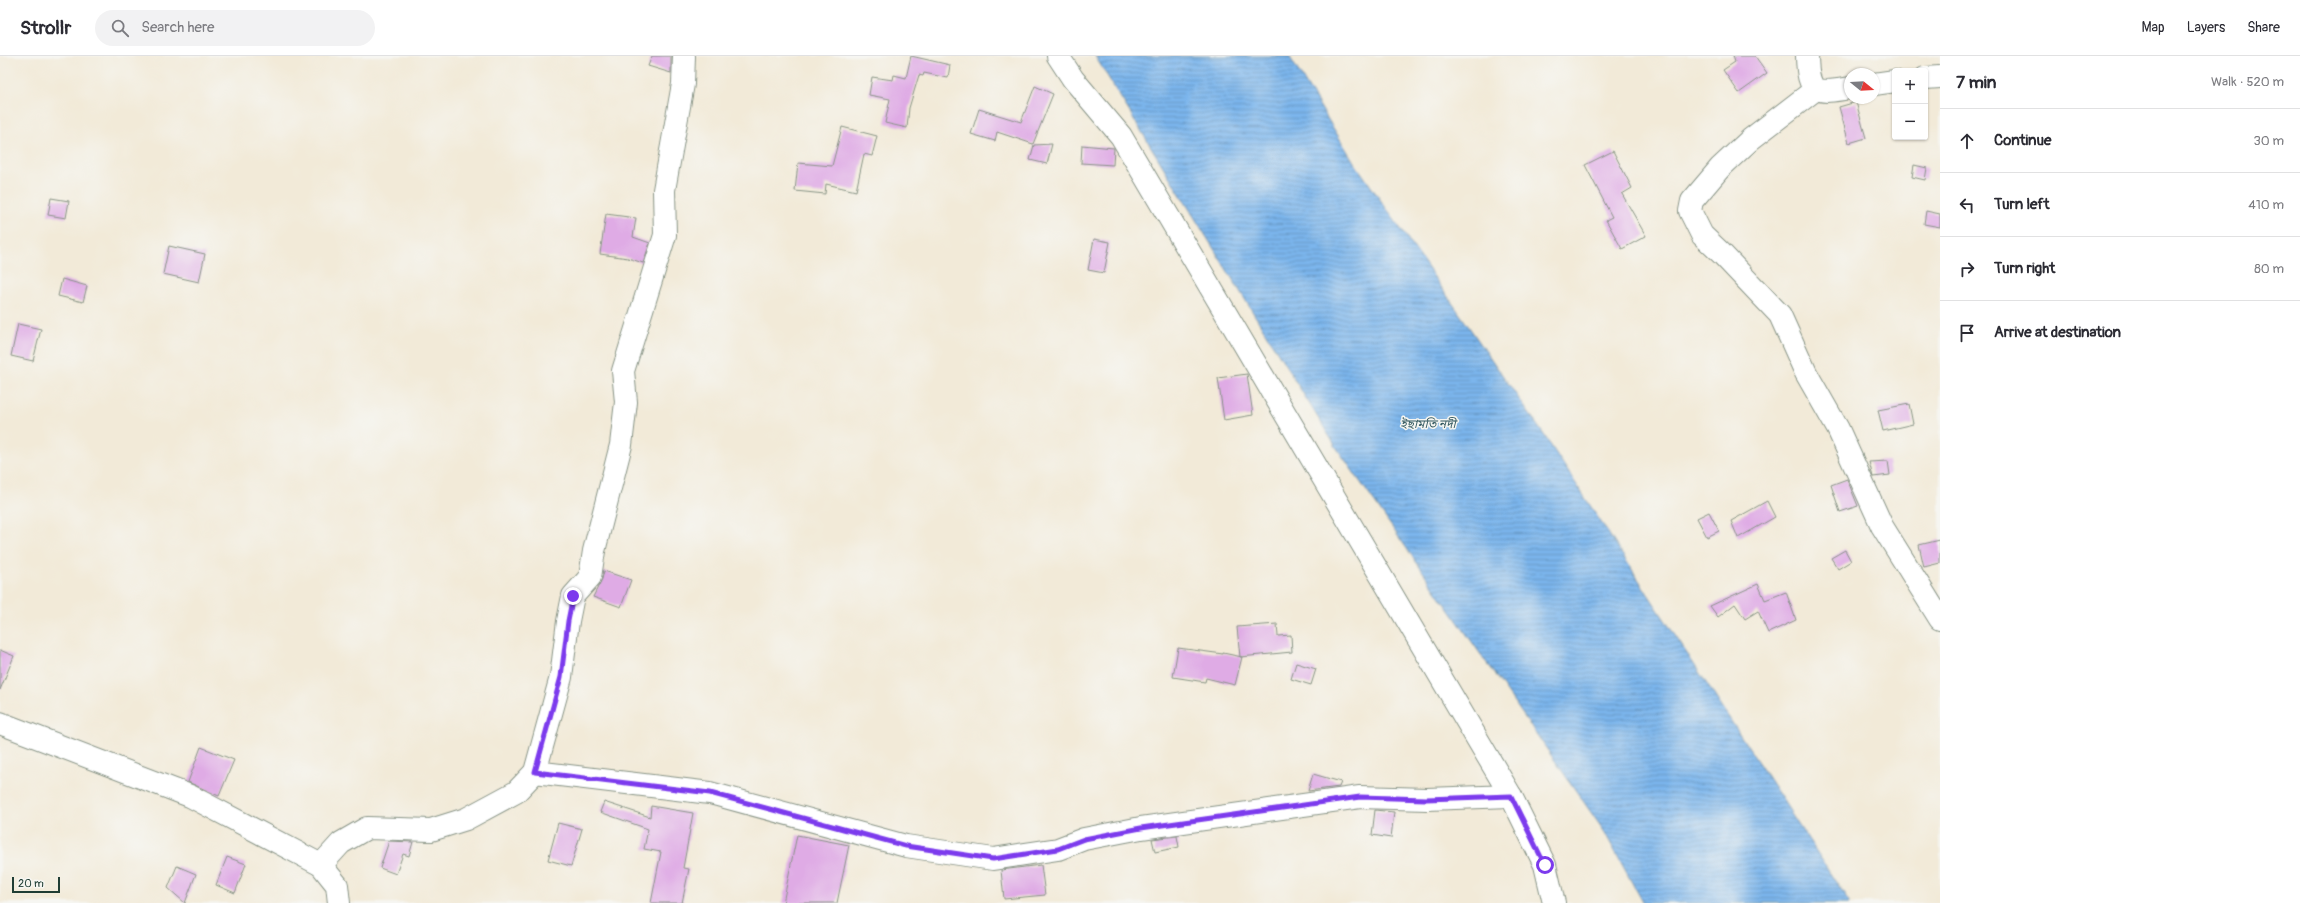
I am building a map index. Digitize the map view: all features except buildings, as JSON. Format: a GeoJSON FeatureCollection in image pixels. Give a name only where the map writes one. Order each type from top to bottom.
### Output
{"type":"FeatureCollection","features":[{"type":"Feature","properties":{"kind":"street"},"geometry":{"type":"LineString","coordinates":[[321,865],[341,843],[367,828],[431,830],[466,819],[516,792],[535,772],[561,677],[568,621],[573,596],[590,577],[594,552],[621,445],[626,402],[623,370],[665,235],[664,190],[683,84],[684,56]]}},
{"type":"Feature","properties":{"kind":"street"},"geometry":{"type":"LineString","coordinates":[[1058,56],[1073,79],[1121,136],[1511,796],[1545,865],[1554,903]]}},
{"type":"Feature","properties":{"kind":"street"},"geometry":{"type":"LineString","coordinates":[[1807,56],[1809,80],[1816,89],[1822,92],[1844,89]]}},
{"type":"Feature","properties":{"kind":"street"},"geometry":{"type":"LineString","coordinates":[[1928,78],[1940,77]]}},
{"type":"Feature","properties":{"kind":"street"},"geometry":{"type":"LineString","coordinates":[[1880,83],[1892,81]]}},
{"type":"Feature","properties":{"kind":"street"},"geometry":{"type":"LineString","coordinates":[[1816,89],[1751,139],[1720,168],[1692,201],[1690,211],[1702,235],[1780,315],[1806,373],[1838,429],[1882,526],[1940,619]]}},
{"type":"Feature","properties":{"kind":"street"},"geometry":{"type":"LineString","coordinates":[[0,723],[190,796],[321,865],[337,886],[339,903]]}},
{"type":"Feature","properties":{"kind":"street"},"geometry":{"type":"LineString","coordinates":[[535,772],[710,793],[906,846],[993,859],[1058,849],[1084,839],[1141,828],[1360,797],[1426,799],[1511,796]]}},
{"type":"Feature","properties":{"kind":"water","name":"ইছামতি নদী"},"geometry":{"type":"Polygon","coordinates":[[[1095,56],[1289,56],[1354,162],[1542,432],[1850,903],[1643,903],[1604,831],[1336,447],[1095,56]]]}},
{"type":"Feature","properties":{"kind":"route"},"geometry":{"type":"LineString","coordinates":[[573,596],[568,621],[561,677],[535,772],[710,793],[906,846],[993,859],[1058,849],[1084,839],[1141,828],[1360,797],[1426,799],[1511,796],[1545,865]]}}]}
